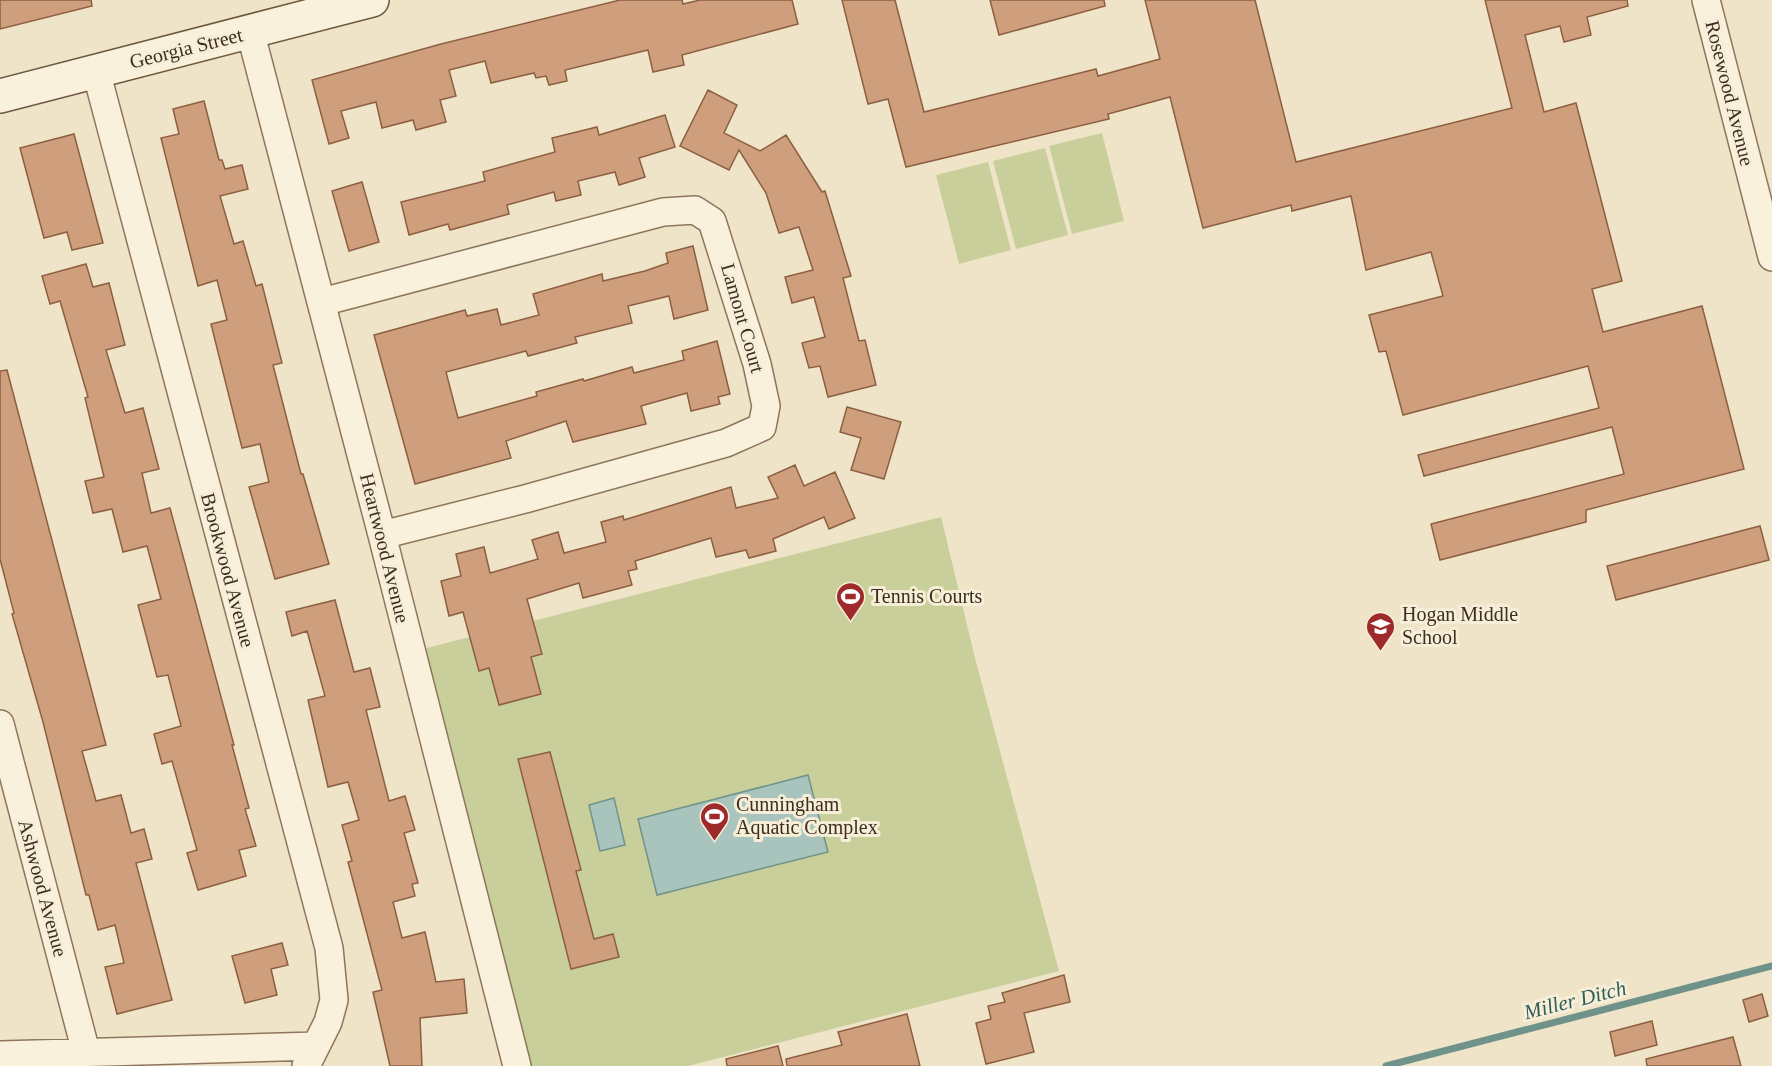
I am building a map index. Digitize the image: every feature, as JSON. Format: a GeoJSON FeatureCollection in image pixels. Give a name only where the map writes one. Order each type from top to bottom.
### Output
{"type":"FeatureCollection","features":[{"type":"Feature","properties":{"kind":"main road","name":"Georgia Street"},"geometry":{"type":"LineString","coordinates":[[0,96],[372,0]]}},
{"type":"Feature","properties":{"kind":"street","name":"Rosewood Avenue"},"geometry":{"type":"LineString","coordinates":[[1706,0],[1772,257]]}},
{"type":"Feature","properties":{"kind":"street","name":"Heartwood Avenue"},"geometry":{"type":"LineString","coordinates":[[250,31],[322,302],[517,1066]]}},
{"type":"Feature","properties":{"kind":"street","name":"Brookwood Avenue"},"geometry":{"type":"LineString","coordinates":[[96,71],[329,948],[334,1000],[328,1022],[311,1056]]}},
{"type":"Feature","properties":{"kind":"street","name":"Lamont Court"},"geometry":{"type":"LineString","coordinates":[[322,302],[663,212],[695,210],[712,220],[757,364],[766,406],[762,427],[726,443],[525,499],[382,535]]}},
{"type":"Feature","properties":{"kind":"street","name":"Ashwood Avenue"},"geometry":{"type":"LineString","coordinates":[[0,724],[86,1052]]}},
{"type":"Feature","properties":{"kind":"street"},"geometry":{"type":"LineString","coordinates":[[0,1055],[86,1052],[311,1056]]}},
{"type":"Feature","properties":{"kind":"green space"},"geometry":{"type":"Polygon","coordinates":[[[1102,133],[1124,221],[1072,234],[1049,146],[1102,133]]]}},
{"type":"Feature","properties":{"kind":"green space"},"geometry":{"type":"Polygon","coordinates":[[[1045,148],[1068,235],[1016,249],[993,161],[1045,148]]]}},
{"type":"Feature","properties":{"kind":"green space"},"geometry":{"type":"Polygon","coordinates":[[[988,162],[1011,250],[959,264],[936,175],[988,162]]]}},
{"type":"Feature","properties":{"kind":"green space"},"geometry":{"type":"Polygon","coordinates":[[[941,517],[975,658],[1059,971],[688,1066],[517,1066],[411,652],[941,517]]]}},
{"type":"Feature","properties":{"kind":"water"},"geometry":{"type":"Polygon","coordinates":[[[808,775],[828,852],[657,895],[638,819],[808,775]]]}},
{"type":"Feature","properties":{"kind":"water"},"geometry":{"type":"Polygon","coordinates":[[[614,798],[625,845],[600,851],[589,805],[614,798]]]}},
{"type":"Feature","properties":{"kind":"building"},"geometry":{"type":"Polygon","coordinates":[[[0,0],[91,0],[92,6],[0,29],[0,0]]]}},
{"type":"Feature","properties":{"kind":"building"},"geometry":{"type":"Polygon","coordinates":[[[620,0],[682,0],[683,4],[700,0],[792,0],[798,24],[682,55],[684,65],[653,72],[648,50],[565,70],[567,81],[549,85],[546,76],[536,78],[534,73],[491,83],[485,61],[449,70],[456,96],[440,100],[446,122],[416,130],[413,120],[382,128],[376,102],[341,111],[349,138],[329,144],[312,80],[441,44],[620,0]]]}},
{"type":"Feature","properties":{"kind":"building"},"geometry":{"type":"Polygon","coordinates":[[[842,0],[895,0],[924,112],[1096,69],[1098,76],[1160,59],[1145,0],[1255,0],[1296,162],[1512,108],[1485,0],[1627,0],[1628,6],[1587,17],[1591,35],[1564,42],[1560,26],[1525,35],[1544,112],[1576,103],[1622,281],[1592,289],[1603,332],[1702,306],[1744,469],[1586,510],[1586,522],[1440,560],[1431,524],[1624,474],[1612,427],[1424,476],[1418,455],[1599,408],[1588,366],[1403,415],[1386,351],[1379,352],[1369,315],[1443,296],[1431,252],[1366,270],[1351,196],[1292,211],[1291,205],[1203,228],[1170,97],[1108,114],[1109,119],[906,167],[888,99],[868,104],[842,0]]]}},
{"type":"Feature","properties":{"kind":"building"},"geometry":{"type":"Polygon","coordinates":[[[990,0],[1104,0],[1105,6],[999,35],[990,0]]]}},
{"type":"Feature","properties":{"kind":"building"},"geometry":{"type":"Polygon","coordinates":[[[708,90],[737,105],[724,133],[760,151],[786,135],[822,192],[825,191],[851,276],[843,278],[859,341],[865,340],[876,385],[828,397],[820,366],[809,368],[802,343],[825,337],[814,297],[792,303],[785,277],[813,270],[799,227],[779,233],[766,193],[739,150],[729,170],[680,146],[708,90]]]}},
{"type":"Feature","properties":{"kind":"building"},"geometry":{"type":"Polygon","coordinates":[[[204,101],[219,160],[222,160],[225,169],[242,165],[248,189],[220,196],[234,244],[243,241],[256,286],[262,284],[282,363],[273,365],[301,474],[303,474],[329,564],[275,579],[249,487],[269,482],[260,444],[242,448],[211,324],[227,320],[217,280],[198,286],[161,138],[179,134],[173,109],[204,101]]]}},
{"type":"Feature","properties":{"kind":"building"},"geometry":{"type":"Polygon","coordinates":[[[665,115],[675,147],[639,158],[645,177],[619,185],[615,172],[578,181],[581,195],[556,201],[554,192],[507,205],[509,214],[450,230],[448,224],[409,235],[401,202],[485,181],[483,172],[555,152],[552,138],[597,127],[599,135],[665,115]]]}},
{"type":"Feature","properties":{"kind":"building"},"geometry":{"type":"Polygon","coordinates":[[[74,134],[103,243],[72,250],[67,232],[44,238],[20,148],[74,134]]]}},
{"type":"Feature","properties":{"kind":"building"},"geometry":{"type":"Polygon","coordinates":[[[362,182],[379,242],[349,251],[332,191],[362,182]]]}},
{"type":"Feature","properties":{"kind":"building"},"geometry":{"type":"Polygon","coordinates":[[[693,246],[708,310],[674,319],[669,296],[628,306],[632,323],[575,337],[577,343],[528,356],[526,351],[446,372],[458,418],[537,396],[536,392],[583,379],[584,381],[632,367],[634,373],[684,360],[682,351],[717,341],[730,394],[718,397],[720,404],[691,411],[687,393],[641,406],[646,424],[573,442],[566,421],[506,441],[511,458],[415,484],[374,335],[465,310],[467,316],[497,309],[501,325],[539,315],[533,294],[602,274],[603,281],[645,271],[668,263],[666,253],[693,246]]]}},
{"type":"Feature","properties":{"kind":"building"},"geometry":{"type":"Polygon","coordinates":[[[86,264],[93,287],[109,283],[125,345],[106,350],[125,413],[143,408],[159,469],[142,473],[151,513],[170,508],[234,745],[232,745],[249,808],[245,809],[256,846],[239,850],[246,876],[198,890],[187,853],[197,850],[172,761],[162,764],[154,734],[181,726],[168,675],[157,677],[138,605],[161,599],[147,546],[123,552],[112,509],[93,513],[85,481],[104,477],[85,398],[88,397],[60,301],[50,304],[42,276],[86,264]]]}},
{"type":"Feature","properties":{"kind":"building"},"geometry":{"type":"Polygon","coordinates":[[[7,370],[106,745],[82,751],[96,801],[121,795],[131,833],[144,829],[152,859],[136,863],[172,1000],[117,1014],[105,967],[124,963],[115,925],[98,930],[89,895],[86,895],[43,722],[12,614],[14,613],[0,559],[0,371],[7,370]]]}},
{"type":"Feature","properties":{"kind":"building"},"geometry":{"type":"Polygon","coordinates":[[[847,407],[901,422],[884,479],[851,470],[861,438],[840,432],[847,407]]]}},
{"type":"Feature","properties":{"kind":"building"},"geometry":{"type":"Polygon","coordinates":[[[795,465],[804,486],[835,472],[855,518],[829,529],[824,517],[773,539],[776,551],[749,558],[746,550],[716,557],[711,538],[635,561],[637,569],[628,571],[632,585],[583,598],[579,583],[527,599],[542,654],[531,657],[541,694],[499,705],[489,668],[479,671],[463,612],[449,616],[441,581],[461,576],[456,554],[484,547],[490,573],[538,559],[532,540],[558,532],[564,553],[606,542],[601,522],[623,516],[624,520],[731,487],[736,508],[778,498],[768,477],[795,465]]]}},
{"type":"Feature","properties":{"kind":"building"},"geometry":{"type":"Polygon","coordinates":[[[1760,526],[1769,560],[1616,600],[1607,566],[1760,526]]]}},
{"type":"Feature","properties":{"kind":"building"},"geometry":{"type":"Polygon","coordinates":[[[335,600],[354,672],[370,668],[380,707],[366,710],[389,801],[405,796],[415,830],[404,833],[418,883],[412,884],[415,896],[393,902],[402,938],[425,932],[436,982],[464,979],[467,1013],[420,1018],[422,1066],[390,1066],[373,992],[382,990],[348,862],[352,861],[342,825],[359,820],[348,782],[328,787],[308,700],[325,696],[307,631],[292,636],[286,612],[335,600]]]}},
{"type":"Feature","properties":{"kind":"building"},"geometry":{"type":"Polygon","coordinates":[[[550,752],[581,870],[576,871],[594,939],[613,934],[619,957],[571,969],[518,759],[550,752]]]}},
{"type":"Feature","properties":{"kind":"building"},"geometry":{"type":"Polygon","coordinates":[[[282,943],[288,965],[271,969],[277,995],[245,1003],[232,956],[282,943]]]}},
{"type":"Feature","properties":{"kind":"building"},"geometry":{"type":"Polygon","coordinates":[[[1064,975],[1070,1002],[1024,1013],[1034,1052],[986,1064],[976,1023],[991,1019],[988,1006],[1005,1002],[1002,993],[1064,975]]]}},
{"type":"Feature","properties":{"kind":"building"},"geometry":{"type":"Polygon","coordinates":[[[1762,994],[1768,1016],[1749,1022],[1743,1000],[1762,994]]]}},
{"type":"Feature","properties":{"kind":"building"},"geometry":{"type":"Polygon","coordinates":[[[907,1014],[920,1066],[787,1066],[786,1059],[842,1045],[838,1032],[907,1014]]]}},
{"type":"Feature","properties":{"kind":"building"},"geometry":{"type":"Polygon","coordinates":[[[1652,1021],[1657,1045],[1615,1056],[1610,1032],[1652,1021]]]}},
{"type":"Feature","properties":{"kind":"building"},"geometry":{"type":"Polygon","coordinates":[[[1733,1037],[1741,1066],[1647,1066],[1646,1059],[1733,1037]]]}},
{"type":"Feature","properties":{"kind":"building"},"geometry":{"type":"Polygon","coordinates":[[[778,1046],[783,1066],[727,1066],[726,1059],[778,1046]]]}},
{"type":"Feature","properties":{"kind":"waterway","name":"Miller Ditch"},"geometry":{"type":"LineString","coordinates":[[1386,1066],[1772,966]]}},
{"type":"Feature","properties":{"kind":"place","name":"Tennis Courts"},"geometry":{"type":"Point","coordinates":[850,622]}},
{"type":"Feature","properties":{"kind":"place","name":"Hogan Middle School"},"geometry":{"type":"Point","coordinates":[1381,652]}},
{"type":"Feature","properties":{"kind":"place","name":"Cunningham Aquatic Complex"},"geometry":{"type":"Point","coordinates":[715,842]}}]}
